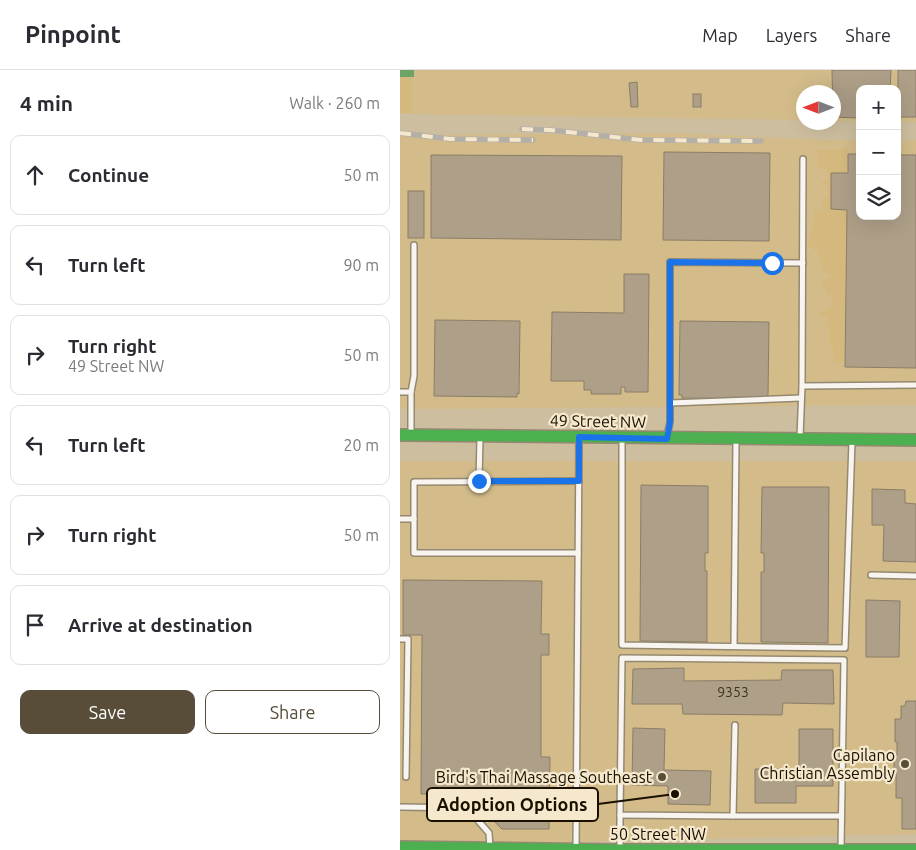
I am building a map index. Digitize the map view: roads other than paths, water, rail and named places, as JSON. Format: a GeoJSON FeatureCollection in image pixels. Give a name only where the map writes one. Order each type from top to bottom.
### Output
{"type":"FeatureCollection","features":[{"type":"Feature","properties":{"kind":"street","name":"49 Street NW"},"geometry":{"type":"LineString","coordinates":[[406,435],[736,440],[916,440]]}},
{"type":"Feature","properties":{"kind":"street","name":"50 Street NW"},"geometry":{"type":"LineString","coordinates":[[400,847],[576,850],[916,850]]}},
{"type":"Feature","properties":{"kind":"lane"},"geometry":{"type":"LineString","coordinates":[[800,440],[803,159]]}},
{"type":"Feature","properties":{"kind":"lane"},"geometry":{"type":"LineString","coordinates":[[406,435],[414,376],[414,245]]}},
{"type":"Feature","properties":{"kind":"lane"},"geometry":{"type":"LineString","coordinates":[[667,439],[670,422],[670,262],[803,263]]}},
{"type":"Feature","properties":{"kind":"lane"},"geometry":{"type":"LineString","coordinates":[[802,386],[916,386]]}},
{"type":"Feature","properties":{"kind":"lane"},"geometry":{"type":"LineString","coordinates":[[400,392],[411,392]]}},
{"type":"Feature","properties":{"kind":"lane"},"geometry":{"type":"LineString","coordinates":[[670,403],[801,398]]}},
{"type":"Feature","properties":{"kind":"lane"},"geometry":{"type":"LineString","coordinates":[[479,481],[480,436]]}},
{"type":"Feature","properties":{"kind":"lane"},"geometry":{"type":"LineString","coordinates":[[576,850],[579,437]]}},
{"type":"Feature","properties":{"kind":"lane"},"geometry":{"type":"LineString","coordinates":[[622,438],[622,645],[845,648],[852,440]]}},
{"type":"Feature","properties":{"kind":"lane"},"geometry":{"type":"LineString","coordinates":[[734,646],[736,440]]}},
{"type":"Feature","properties":{"kind":"lane"},"geometry":{"type":"LineString","coordinates":[[578,553],[414,553],[414,482],[579,481]]}},
{"type":"Feature","properties":{"kind":"lane"},"geometry":{"type":"LineString","coordinates":[[400,519],[414,519]]}},
{"type":"Feature","properties":{"kind":"lane"},"geometry":{"type":"LineString","coordinates":[[871,575],[916,576]]}},
{"type":"Feature","properties":{"kind":"lane"},"geometry":{"type":"LineString","coordinates":[[400,639],[408,639],[406,776]]}},
{"type":"Feature","properties":{"kind":"lane"},"geometry":{"type":"LineString","coordinates":[[620,850],[622,658],[844,660],[841,850]]}},
{"type":"Feature","properties":{"kind":"lane"},"geometry":{"type":"LineString","coordinates":[[400,705],[407,705]]}},
{"type":"Feature","properties":{"kind":"lane"},"geometry":{"type":"LineString","coordinates":[[733,816],[735,725]]}},
{"type":"Feature","properties":{"kind":"lane"},"geometry":{"type":"LineString","coordinates":[[400,806],[467,808],[489,833],[490,848]]}},
{"type":"Feature","properties":{"kind":"lane"},"geometry":{"type":"LineString","coordinates":[[620,815],[841,816]]}},
{"type":"Feature","properties":{"kind":"railway"},"geometry":{"type":"LineString","coordinates":[[522,129],[550,130],[641,140],[761,141]]}},
{"type":"Feature","properties":{"kind":"railway"},"geometry":{"type":"LineString","coordinates":[[400,133],[450,139],[533,140]]}},
{"type":"Feature","properties":{"kind":"place","name":"Capilano Christian Assembly"},"geometry":{"type":"Point","coordinates":[905,764]}},
{"type":"Feature","properties":{"kind":"place","name":"Bird's Thai Massage Southeast"},"geometry":{"type":"Point","coordinates":[662,777]}},
{"type":"Feature","properties":{"kind":"place","name":"Adoption Options"},"geometry":{"type":"Point","coordinates":[675,794]}}]}
